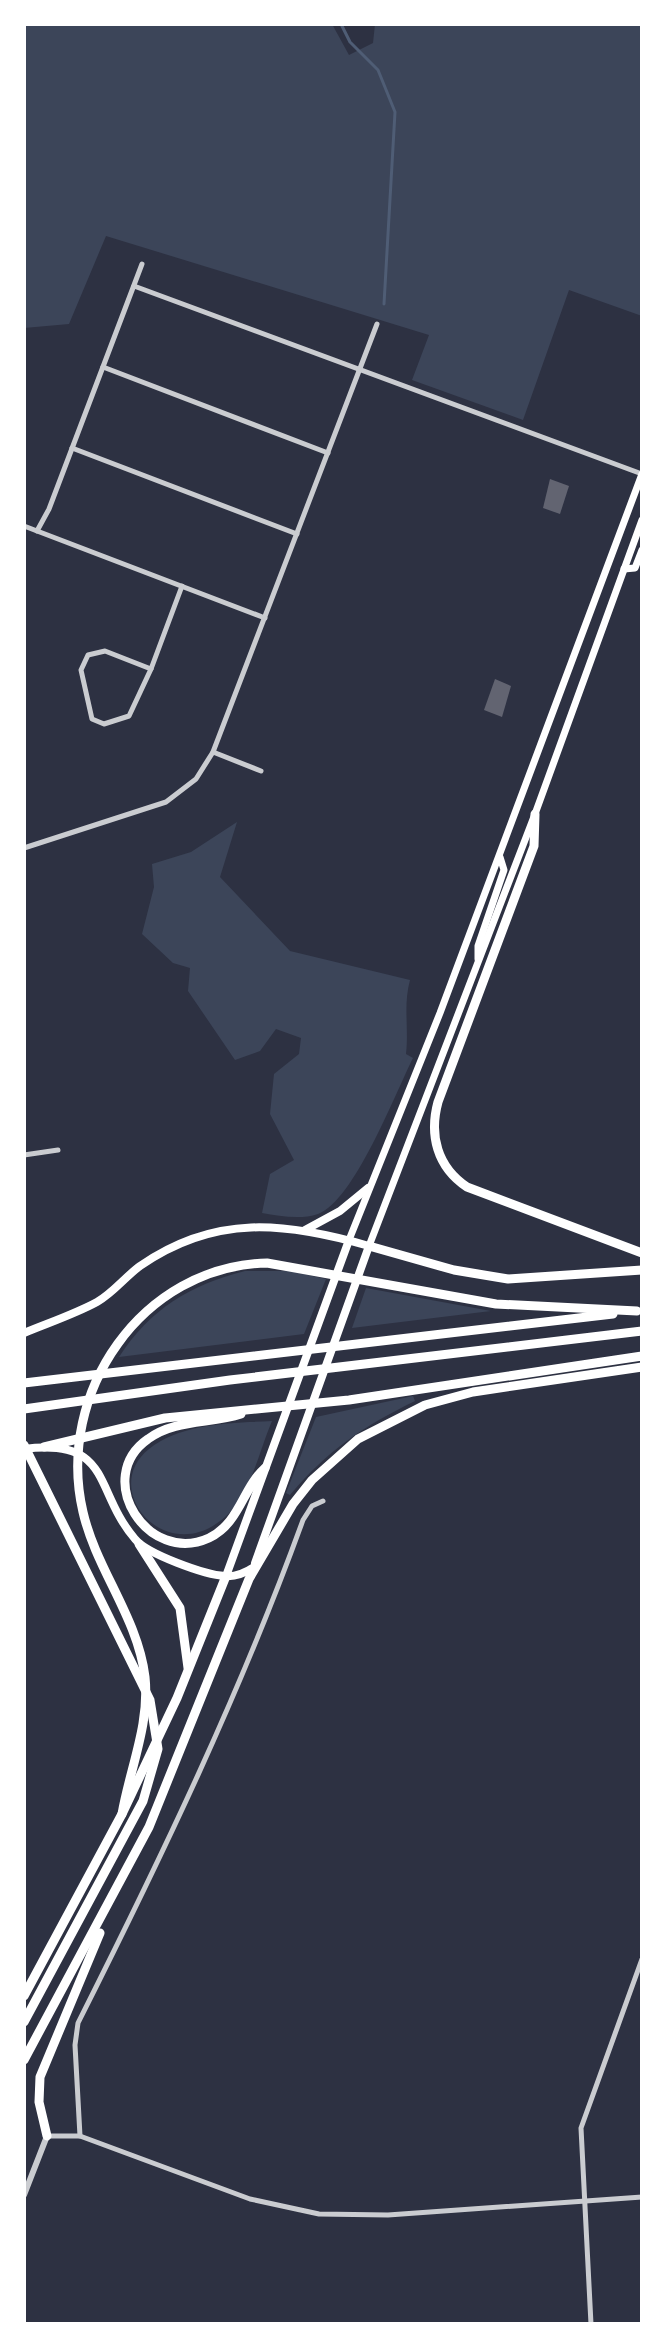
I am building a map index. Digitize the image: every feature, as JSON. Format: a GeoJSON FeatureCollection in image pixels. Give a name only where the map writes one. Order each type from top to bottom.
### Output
{"type":"FeatureCollection","features":[{"type":"Feature","properties":{"kind":"highway"},"geometry":{"type":"LineString","coordinates":[[535,814],[534,846],[438,1102],[434,1126],[437,1149],[448,1170],[467,1187],[642,1253]]}},
{"type":"Feature","properties":{"kind":"highway"},"geometry":{"type":"LineString","coordinates":[[305,1230],[340,1211],[368,1188]]}},
{"type":"Feature","properties":{"kind":"highway"},"geometry":{"type":"LineString","coordinates":[[24,1333],[99,1301],[140,1266],[184,1241],[259,1225],[305,1230],[454,1270],[508,1279],[642,1270]]}},
{"type":"Feature","properties":{"kind":"highway"},"geometry":{"type":"LineString","coordinates":[[24,1996],[122,1814],[188,1671],[349,1240]]}},
{"type":"Feature","properties":{"kind":"highway"},"geometry":{"type":"LineString","coordinates":[[47,2136],[39,2102],[40,2077],[202,1703],[369,1246]]}},
{"type":"Feature","properties":{"kind":"highway"},"geometry":{"type":"LineString","coordinates":[[122,1814],[129,1773],[143,1728],[145,1679],[134,1633],[88,1530],[78,1472],[89,1400],[111,1352],[150,1307],[193,1279],[244,1265],[299,1266],[508,1306],[639,1311]]}},
{"type":"Feature","properties":{"kind":"highway"},"geometry":{"type":"LineString","coordinates":[[24,1383],[639,1311]]}},
{"type":"Feature","properties":{"kind":"highway"},"geometry":{"type":"LineString","coordinates":[[24,1409],[230,1380],[642,1331]]}},
{"type":"Feature","properties":{"kind":"highway"},"geometry":{"type":"LineString","coordinates":[[265,1468],[253,1479],[231,1521],[202,1540],[175,1543],[158,1537],[139,1522],[128,1501],[127,1469],[137,1449],[150,1437],[175,1426],[248,1412],[642,1356]]}},
{"type":"Feature","properties":{"kind":"highway"},"geometry":{"type":"LineString","coordinates":[[249,1579],[306,1486],[346,1448],[390,1420],[458,1395],[642,1367]]}},
{"type":"Feature","properties":{"kind":"highway"},"geometry":{"type":"LineString","coordinates":[[44,1447],[165,1418],[229,1410],[248,1412]]}},
{"type":"Feature","properties":{"kind":"highway"},"geometry":{"type":"LineString","coordinates":[[24,2022],[143,1801],[156,1764],[158,1729],[150,1700],[24,1447],[44,1447],[81,1455],[96,1467],[123,1524],[180,1608],[188,1671]]}},
{"type":"Feature","properties":{"kind":"highway"},"geometry":{"type":"LineString","coordinates":[[139,1544],[170,1559],[226,1576],[244,1574],[254,1567]]}},
{"type":"Feature","properties":{"kind":"highway"},"geometry":{"type":"LineString","coordinates":[[24,2060],[124,1878]]}},
{"type":"Feature","properties":{"kind":"main road"},"geometry":{"type":"LineString","coordinates":[[349,1240],[500,857],[642,474]]}},
{"type":"Feature","properties":{"kind":"main road"},"geometry":{"type":"LineString","coordinates":[[369,1246],[535,814],[642,520]]}},
{"type":"Feature","properties":{"kind":"main road"},"geometry":{"type":"LineString","coordinates":[[624,569],[635,568],[642,550]]}},
{"type":"Feature","properties":{"kind":"main road"},"geometry":{"type":"LineString","coordinates":[[478,965],[478,946],[504,870],[500,857]]}},
{"type":"Feature","properties":{"kind":"street"},"geometry":{"type":"LineString","coordinates":[[37,531],[142,264]]}},
{"type":"Feature","properties":{"kind":"street"},"geometry":{"type":"LineString","coordinates":[[134,286],[642,474]]}},
{"type":"Feature","properties":{"kind":"street"},"geometry":{"type":"LineString","coordinates":[[24,848],[166,802],[196,779],[213,752],[377,324]]}},
{"type":"Feature","properties":{"kind":"street"},"geometry":{"type":"LineString","coordinates":[[103,367],[328,453]]}},
{"type":"Feature","properties":{"kind":"street"},"geometry":{"type":"LineString","coordinates":[[72,448],[297,534]]}},
{"type":"Feature","properties":{"kind":"street"},"geometry":{"type":"LineString","coordinates":[[24,526],[265,618]]}},
{"type":"Feature","properties":{"kind":"street"},"geometry":{"type":"LineString","coordinates":[[151,669],[105,651],[88,655],[81,670],[92,719],[104,724],[129,716],[151,669],[182,586]]}},
{"type":"Feature","properties":{"kind":"street"},"geometry":{"type":"LineString","coordinates":[[213,752],[261,771]]}},
{"type":"Feature","properties":{"kind":"street"},"geometry":{"type":"LineString","coordinates":[[24,1155],[58,1150]]}},
{"type":"Feature","properties":{"kind":"street"},"geometry":{"type":"LineString","coordinates":[[80,2136],[75,2045],[78,2023],[191,1797],[237,1693],[303,1520],[312,1506],[323,1501]]}},
{"type":"Feature","properties":{"kind":"street"},"geometry":{"type":"LineString","coordinates":[[591,2324],[582,2201],[581,2128],[642,1959]]}},
{"type":"Feature","properties":{"kind":"street"},"geometry":{"type":"LineString","coordinates":[[24,2195],[47,2136],[80,2136],[250,2199],[319,2214],[388,2215],[642,2197]]}},
{"type":"Feature","properties":{"kind":"shaded area"},"geometry":{"type":"Polygon","coordinates":[[[24,24],[332,24],[349,55],[373,43],[375,24],[642,24],[642,316],[569,290],[523,420],[412,380],[429,335],[106,236],[69,324],[24,328],[24,24]]]}},
{"type":"Feature","properties":{"kind":"shaded area"},"geometry":{"type":"Polygon","coordinates":[[[237,822],[220,877],[290,951],[410,980],[406,1054],[413,1058],[385,1120],[346,1189],[332,1205],[311,1216],[262,1213],[270,1174],[294,1160],[270,1114],[274,1074],[299,1054],[301,1038],[276,1029],[260,1051],[235,1060],[188,991],[190,968],[173,963],[142,934],[154,887],[152,864],[191,852],[237,822]]]}},
{"type":"Feature","properties":{"kind":"shaded area"},"geometry":{"type":"Polygon","coordinates":[[[245,1271],[290,1271],[326,1279],[304,1334],[119,1357],[144,1325],[173,1301],[206,1284],[245,1271]]]}},
{"type":"Feature","properties":{"kind":"shaded area"},"geometry":{"type":"Polygon","coordinates":[[[366,1288],[491,1311],[352,1328],[366,1288]]]}},
{"type":"Feature","properties":{"kind":"shaded area"},"geometry":{"type":"Polygon","coordinates":[[[413,1396],[415,1401],[347,1441],[318,1465],[290,1495],[286,1493],[316,1417],[413,1396]]]}},
{"type":"Feature","properties":{"kind":"shaded area"},"geometry":{"type":"Polygon","coordinates":[[[272,1421],[239,1501],[209,1528],[186,1534],[165,1531],[148,1520],[136,1504],[131,1486],[135,1466],[149,1449],[162,1440],[208,1426],[272,1421]]]}},
{"type":"Feature","properties":{"kind":"building"},"geometry":{"type":"Polygon","coordinates":[[[550,479],[569,486],[560,514],[543,508],[550,479]]]}},
{"type":"Feature","properties":{"kind":"building"},"geometry":{"type":"Polygon","coordinates":[[[495,679],[511,686],[502,717],[484,710],[495,679]]]}},
{"type":"Feature","properties":{"kind":"waterway"},"geometry":{"type":"LineString","coordinates":[[341,24],[350,42],[378,70],[395,112],[384,304]]}}]}
